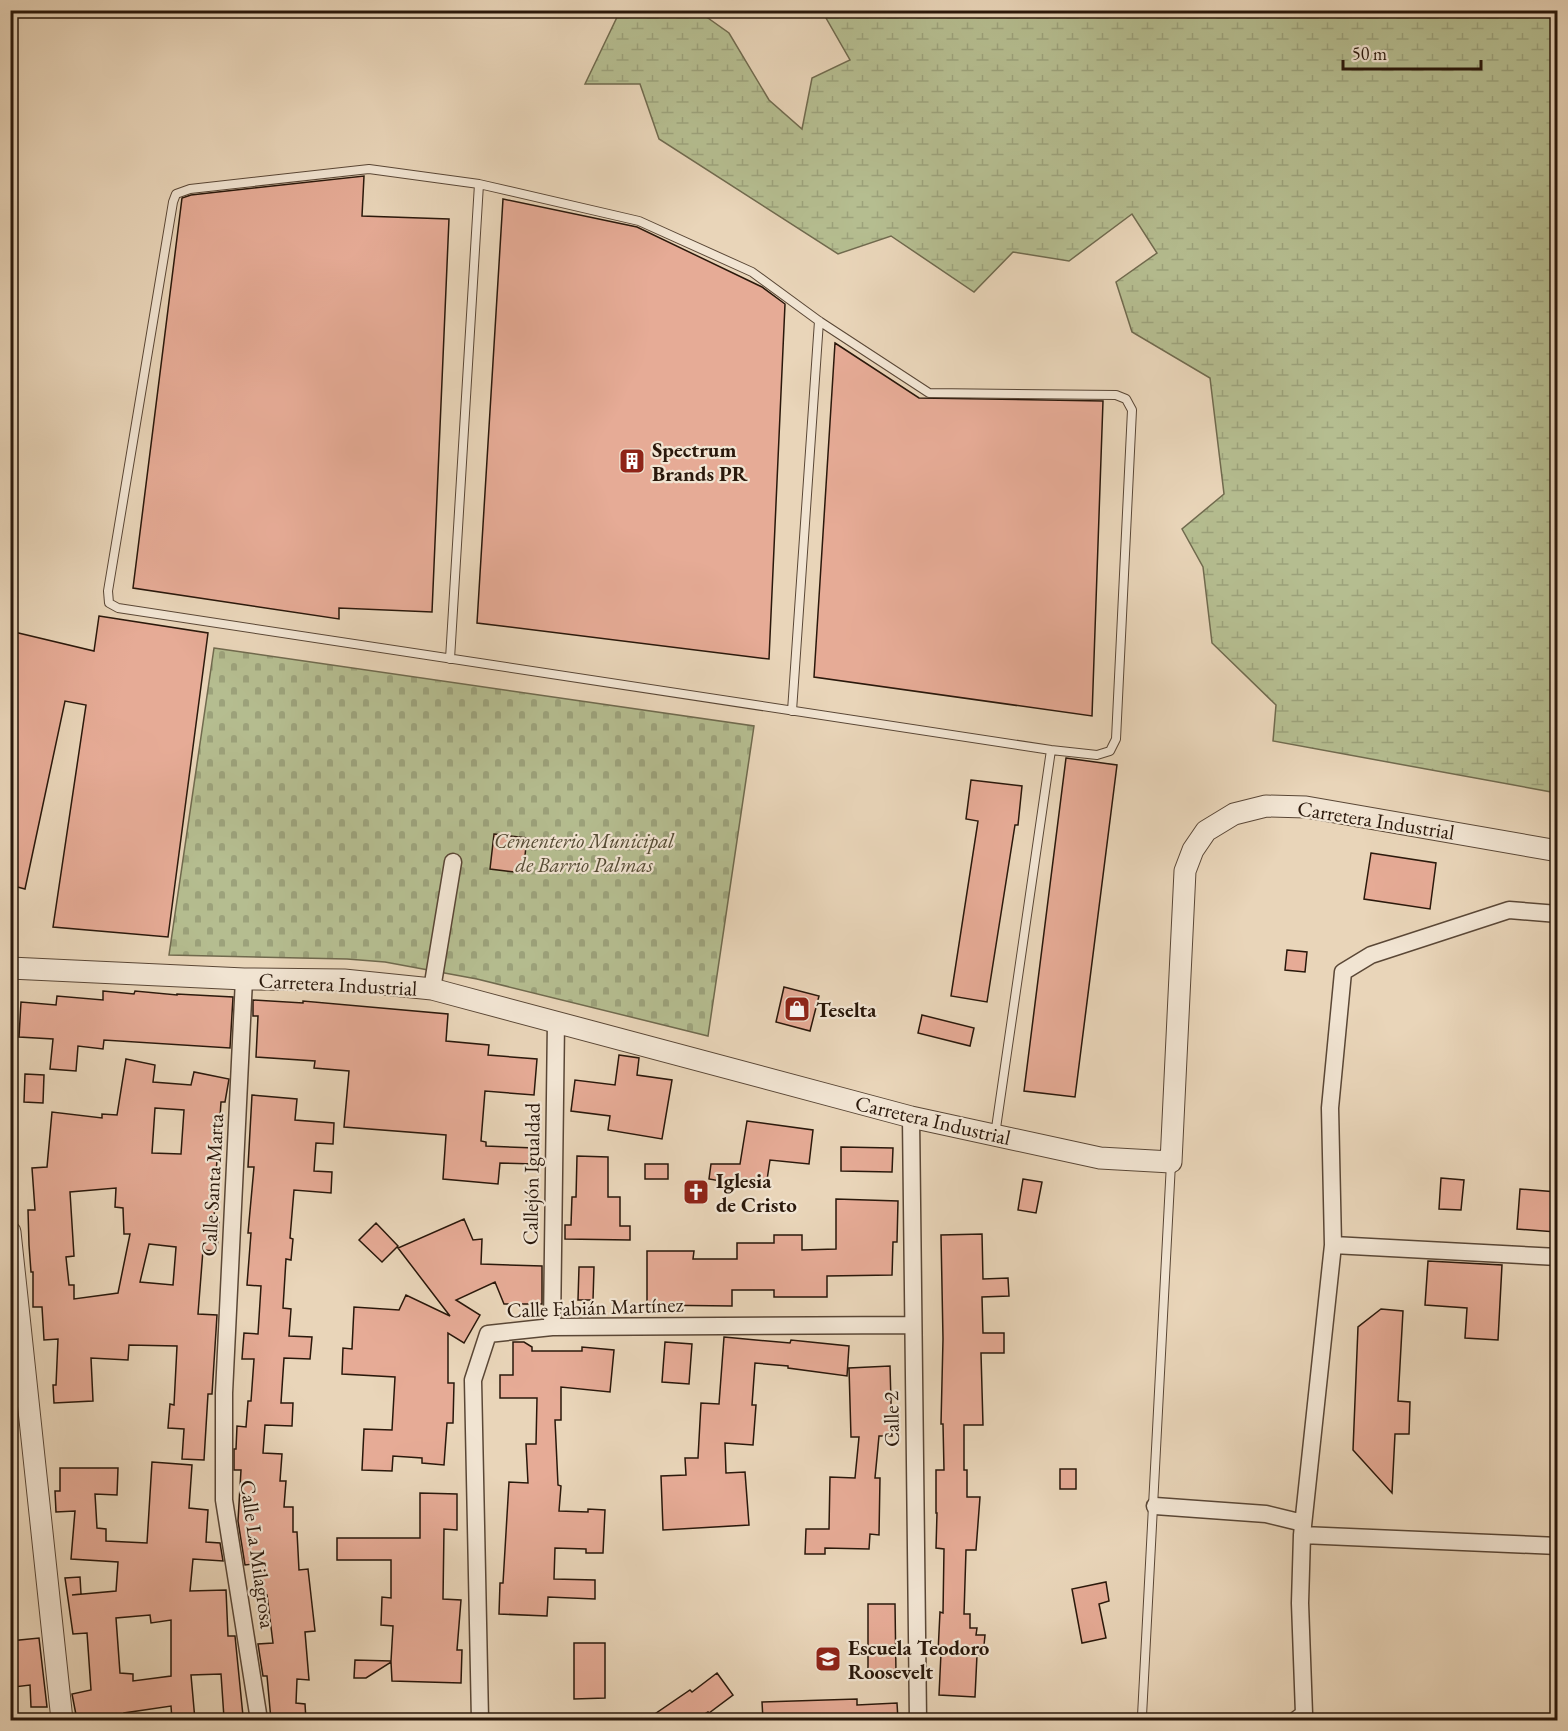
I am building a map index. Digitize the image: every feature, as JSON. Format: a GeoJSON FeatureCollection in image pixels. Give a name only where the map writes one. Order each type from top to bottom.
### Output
{"type":"FeatureCollection","features":[{"type":"Feature","properties":{"kind":"street","name":"Carretera Industrial"},"geometry":{"type":"LineString","coordinates":[[10,968],[244,979],[344,980],[432,989],[911,1117],[1101,1158],[1171,1161],[1185,871],[1193,850],[1206,831],[1234,814],[1266,806],[1306,807],[1557,851]]}},
{"type":"Feature","properties":{"kind":"street"},"geometry":{"type":"LineString","coordinates":[[432,989],[453,862]]}},
{"type":"Feature","properties":{"kind":"street"},"geometry":{"type":"LineString","coordinates":[[1306,1718],[1300,1603],[1303,1529],[1333,1245],[1330,1108],[1343,972],[1371,955],[1509,910],[1557,914]]}},
{"type":"Feature","properties":{"kind":"street","name":"Calle Santa Marta"},"geometry":{"type":"LineString","coordinates":[[224,1393],[244,979]]}},
{"type":"Feature","properties":{"kind":"street","name":"Callejón Igualdad"},"geometry":{"type":"LineString","coordinates":[[552,1327],[556,1021]]}},
{"type":"Feature","properties":{"kind":"street","name":"Calle 2"},"geometry":{"type":"LineString","coordinates":[[911,1117],[918,1720]]}},
{"type":"Feature","properties":{"kind":"street"},"geometry":{"type":"LineString","coordinates":[[10,1232],[62,1720]]}},
{"type":"Feature","properties":{"kind":"street"},"geometry":{"type":"LineString","coordinates":[[1333,1245],[1557,1257]]}},
{"type":"Feature","properties":{"kind":"street","name":"Calle Fabián Martínez"},"geometry":{"type":"LineString","coordinates":[[480,1720],[473,1380],[488,1334],[552,1327],[913,1325]]}},
{"type":"Feature","properties":{"kind":"street","name":"Calle La Milagrosa"},"geometry":{"type":"LineString","coordinates":[[224,1393],[224,1500],[259,1720]]}},
{"type":"Feature","properties":{"kind":"street"},"geometry":{"type":"LineString","coordinates":[[1155,1506],[1266,1514],[1303,1529],[1557,1546]]}},
{"type":"Feature","properties":{"kind":"lane"},"geometry":{"type":"LineString","coordinates":[[369,169],[479,184],[639,221],[752,272],[819,321],[929,393],[1116,394],[1126,399],[1132,410],[1116,739],[1110,751],[1097,755],[1051,750],[118,608],[109,603],[108,591],[176,194],[190,189],[369,169]]}},
{"type":"Feature","properties":{"kind":"lane"},"geometry":{"type":"LineString","coordinates":[[450,659],[479,184]]}},
{"type":"Feature","properties":{"kind":"lane"},"geometry":{"type":"LineString","coordinates":[[792,711],[819,321]]}},
{"type":"Feature","properties":{"kind":"lane"},"geometry":{"type":"LineString","coordinates":[[995,1136],[1051,750]]}},
{"type":"Feature","properties":{"kind":"lane"},"geometry":{"type":"LineString","coordinates":[[1142,1716],[1155,1506],[1171,1161]]}},
{"type":"Feature","properties":{"kind":"green space"},"geometry":{"type":"Polygon","coordinates":[[[620,11],[698,11],[729,33],[769,100],[802,129],[812,78],[850,60],[822,11],[1557,11],[1557,793],[1273,741],[1276,705],[1212,643],[1203,567],[1182,529],[1224,494],[1210,378],[1132,332],[1116,282],[1157,253],[1132,214],[1069,261],[1013,252],[974,292],[891,236],[838,254],[659,139],[640,84],[585,84],[620,11]]]}},
{"type":"Feature","properties":{"kind":"green space","name":"Cementerio Municipal de Barrio Palmas"},"geometry":{"type":"Polygon","coordinates":[[[214,648],[754,726],[708,1036],[477,979],[385,962],[169,955],[214,648]]]}},
{"type":"Feature","properties":{"kind":"building"},"geometry":{"type":"Polygon","coordinates":[[[364,176],[362,216],[449,219],[432,612],[339,608],[339,619],[133,588],[182,198],[191,195],[364,176]]]}},
{"type":"Feature","properties":{"kind":"building","name":"Spectrum Brands PR"},"geometry":{"type":"Polygon","coordinates":[[[503,199],[637,227],[762,287],[785,304],[769,659],[477,623],[503,199]]]}},
{"type":"Feature","properties":{"kind":"building"},"geometry":{"type":"Polygon","coordinates":[[[835,343],[919,398],[1103,401],[1092,716],[814,677],[835,343]]]}},
{"type":"Feature","properties":{"kind":"building"},"geometry":{"type":"Polygon","coordinates":[[[99,616],[208,633],[168,937],[53,927],[86,705],[65,701],[25,889],[10,885],[10,631],[94,651],[99,616]]]}},
{"type":"Feature","properties":{"kind":"building"},"geometry":{"type":"Polygon","coordinates":[[[1066,758],[1117,765],[1075,1097],[1024,1091],[1066,758]]]}},
{"type":"Feature","properties":{"kind":"building"},"geometry":{"type":"Polygon","coordinates":[[[971,780],[1022,786],[1018,825],[1015,825],[987,1002],[951,996],[978,821],[966,819],[971,780]]]}},
{"type":"Feature","properties":{"kind":"building"},"geometry":{"type":"Polygon","coordinates":[[[494,834],[527,838],[523,873],[490,869],[494,834]]]}},
{"type":"Feature","properties":{"kind":"building"},"geometry":{"type":"Polygon","coordinates":[[[1371,853],[1436,863],[1430,909],[1364,899],[1371,853]]]}},
{"type":"Feature","properties":{"kind":"building"},"geometry":{"type":"Polygon","coordinates":[[[1287,950],[1307,952],[1305,972],[1285,970],[1287,950]]]}},
{"type":"Feature","properties":{"kind":"building","name":"Teselta"},"geometry":{"type":"Polygon","coordinates":[[[784,987],[819,996],[810,1031],[776,1022],[784,987]]]}},
{"type":"Feature","properties":{"kind":"building"},"geometry":{"type":"Polygon","coordinates":[[[103,991],[233,997],[230,1048],[104,1040],[103,1049],[78,1046],[76,1071],[50,1069],[53,1039],[19,1037],[21,1002],[56,1005],[57,996],[103,1000],[103,991]]]}},
{"type":"Feature","properties":{"kind":"building"},"geometry":{"type":"Polygon","coordinates":[[[253,1000],[303,1003],[303,1001],[448,1014],[446,1041],[489,1045],[488,1055],[537,1059],[534,1095],[485,1091],[481,1141],[486,1142],[486,1146],[535,1148],[535,1164],[500,1163],[498,1184],[443,1179],[446,1135],[344,1127],[349,1071],[314,1068],[315,1061],[256,1057],[258,1016],[253,1016],[253,1000]]]}},
{"type":"Feature","properties":{"kind":"building"},"geometry":{"type":"Polygon","coordinates":[[[922,1015],[974,1028],[970,1046],[918,1033],[922,1015]]]}},
{"type":"Feature","properties":{"kind":"building"},"geometry":{"type":"Polygon","coordinates":[[[619,1055],[639,1058],[637,1075],[672,1080],[662,1139],[608,1130],[610,1116],[571,1111],[575,1080],[615,1085],[619,1055]]]}},
{"type":"Feature","properties":{"kind":"building"},"geometry":{"type":"Polygon","coordinates":[[[126,1059],[155,1065],[153,1082],[191,1085],[194,1072],[229,1079],[225,1102],[221,1102],[214,1221],[219,1222],[217,1251],[203,1250],[198,1314],[217,1315],[212,1394],[208,1394],[204,1460],[182,1459],[184,1429],[168,1428],[170,1404],[174,1405],[177,1346],[129,1345],[128,1360],[91,1358],[93,1401],[54,1403],[53,1385],[56,1385],[58,1339],[44,1340],[42,1307],[33,1307],[33,1272],[31,1272],[28,1210],[35,1210],[32,1168],[47,1167],[52,1112],[102,1118],[102,1114],[117,1115],[126,1059]],[[155,1108],[152,1153],[181,1154],[184,1110],[155,1108]],[[116,1188],[70,1192],[74,1256],[66,1257],[69,1285],[74,1285],[74,1299],[118,1293],[130,1234],[124,1234],[123,1208],[115,1207],[116,1188]],[[149,1244],[140,1282],[173,1285],[176,1247],[149,1244]]]}},
{"type":"Feature","properties":{"kind":"building"},"geometry":{"type":"Polygon","coordinates":[[[25,1074],[44,1075],[43,1103],[24,1102],[25,1074]]]}},
{"type":"Feature","properties":{"kind":"building"},"geometry":{"type":"Polygon","coordinates":[[[252,1095],[297,1099],[295,1120],[334,1123],[333,1144],[316,1143],[314,1171],[332,1172],[331,1193],[294,1190],[290,1238],[293,1239],[291,1260],[286,1259],[283,1308],[291,1309],[289,1336],[312,1337],[310,1359],[284,1358],[281,1403],[293,1403],[292,1426],[265,1425],[263,1453],[282,1454],[280,1481],[286,1481],[284,1507],[293,1507],[293,1532],[297,1532],[299,1570],[308,1569],[315,1631],[305,1632],[309,1680],[297,1679],[296,1703],[305,1704],[306,1720],[271,1720],[267,1676],[263,1676],[258,1644],[273,1643],[267,1595],[255,1595],[253,1564],[245,1565],[238,1521],[241,1470],[234,1470],[234,1449],[236,1449],[237,1426],[246,1427],[248,1401],[251,1401],[254,1359],[242,1359],[244,1333],[258,1334],[261,1286],[247,1285],[251,1233],[248,1233],[254,1167],[248,1167],[252,1095]]]}},
{"type":"Feature","properties":{"kind":"building"},"geometry":{"type":"Polygon","coordinates":[[[747,1121],[813,1130],[809,1164],[770,1160],[767,1180],[755,1178],[754,1187],[709,1179],[711,1164],[740,1164],[747,1121]]]}},
{"type":"Feature","properties":{"kind":"building"},"geometry":{"type":"Polygon","coordinates":[[[841,1147],[893,1148],[892,1172],[841,1171],[841,1147]]]}},
{"type":"Feature","properties":{"kind":"building"},"geometry":{"type":"Polygon","coordinates":[[[577,1156],[608,1157],[608,1197],[620,1197],[620,1226],[630,1226],[630,1240],[565,1239],[565,1225],[571,1225],[572,1197],[576,1197],[577,1156]]]}},
{"type":"Feature","properties":{"kind":"building"},"geometry":{"type":"Polygon","coordinates":[[[645,1164],[668,1164],[668,1179],[645,1179],[645,1164]]]}},
{"type":"Feature","properties":{"kind":"building"},"geometry":{"type":"Polygon","coordinates":[[[1441,1178],[1464,1180],[1461,1210],[1439,1209],[1441,1178]]]}},
{"type":"Feature","properties":{"kind":"building"},"geometry":{"type":"Polygon","coordinates":[[[1023,1179],[1042,1182],[1036,1213],[1018,1210],[1023,1179]]]}},
{"type":"Feature","properties":{"kind":"building"},"geometry":{"type":"Polygon","coordinates":[[[1520,1189],[1557,1192],[1556,1232],[1517,1229],[1520,1189]]]}},
{"type":"Feature","properties":{"kind":"building"},"geometry":{"type":"Polygon","coordinates":[[[836,1199],[898,1201],[897,1242],[893,1242],[892,1275],[827,1276],[827,1297],[774,1297],[774,1290],[732,1290],[732,1306],[647,1305],[647,1251],[694,1251],[693,1259],[737,1259],[737,1243],[774,1243],[774,1235],[802,1235],[802,1250],[836,1249],[836,1199]]]}},
{"type":"Feature","properties":{"kind":"building"},"geometry":{"type":"Polygon","coordinates":[[[464,1219],[473,1240],[482,1239],[481,1264],[542,1266],[542,1304],[504,1304],[495,1282],[456,1300],[480,1315],[464,1343],[448,1333],[448,1383],[454,1383],[453,1423],[447,1423],[444,1465],[422,1463],[422,1458],[393,1456],[392,1471],[362,1470],[364,1429],[392,1430],[395,1377],[342,1374],[343,1348],[352,1349],[354,1307],[399,1310],[406,1295],[450,1316],[398,1248],[464,1219]]]}},
{"type":"Feature","properties":{"kind":"building"},"geometry":{"type":"Polygon","coordinates":[[[376,1223],[398,1246],[382,1262],[359,1240],[376,1223]]]}},
{"type":"Feature","properties":{"kind":"building"},"geometry":{"type":"Polygon","coordinates":[[[982,1234],[983,1279],[1008,1278],[1009,1296],[982,1297],[983,1333],[1004,1333],[1004,1353],[981,1353],[983,1425],[964,1425],[964,1470],[967,1470],[967,1497],[980,1497],[976,1550],[966,1550],[964,1614],[970,1614],[970,1628],[977,1628],[976,1635],[985,1635],[983,1656],[977,1655],[975,1697],[939,1695],[941,1653],[938,1653],[940,1612],[943,1613],[944,1549],[936,1548],[936,1470],[944,1470],[943,1424],[941,1424],[943,1339],[941,1235],[982,1234]]]}},
{"type":"Feature","properties":{"kind":"building"},"geometry":{"type":"Polygon","coordinates":[[[1428,1261],[1502,1265],[1498,1340],[1465,1338],[1467,1308],[1425,1305],[1428,1261]]]}},
{"type":"Feature","properties":{"kind":"building"},"geometry":{"type":"Polygon","coordinates":[[[579,1267],[594,1267],[593,1300],[578,1300],[579,1267]]]}},
{"type":"Feature","properties":{"kind":"building"},"geometry":{"type":"Polygon","coordinates":[[[1381,1309],[1403,1311],[1398,1401],[1410,1402],[1409,1434],[1395,1434],[1392,1493],[1353,1450],[1358,1327],[1381,1309]]]}},
{"type":"Feature","properties":{"kind":"building"},"geometry":{"type":"Polygon","coordinates":[[[724,1337],[790,1343],[791,1340],[849,1346],[847,1376],[755,1363],[752,1405],[756,1405],[753,1445],[725,1443],[726,1473],[745,1472],[749,1525],[663,1530],[661,1476],[686,1475],[685,1458],[698,1458],[701,1403],[719,1404],[724,1337]]]}},
{"type":"Feature","properties":{"kind":"building"},"geometry":{"type":"Polygon","coordinates":[[[513,1342],[524,1342],[532,1347],[532,1351],[582,1351],[582,1347],[614,1350],[610,1392],[561,1387],[561,1420],[555,1420],[558,1485],[561,1486],[559,1511],[605,1510],[603,1553],[586,1553],[586,1549],[555,1548],[554,1579],[595,1580],[595,1599],[548,1597],[547,1616],[499,1614],[509,1482],[528,1483],[526,1444],[536,1444],[537,1398],[500,1398],[500,1375],[513,1375],[513,1342]]]}},
{"type":"Feature","properties":{"kind":"building"},"geometry":{"type":"Polygon","coordinates":[[[665,1342],[692,1344],[689,1384],[662,1382],[665,1342]]]}},
{"type":"Feature","properties":{"kind":"building"},"geometry":{"type":"Polygon","coordinates":[[[890,1366],[892,1436],[879,1436],[875,1478],[880,1478],[879,1535],[870,1534],[869,1549],[825,1548],[825,1554],[805,1554],[806,1529],[829,1529],[830,1477],[855,1478],[859,1437],[851,1437],[849,1368],[890,1366]]]}},
{"type":"Feature","properties":{"kind":"building"},"geometry":{"type":"Polygon","coordinates":[[[152,1462],[192,1465],[189,1508],[208,1510],[206,1542],[220,1543],[223,1561],[193,1559],[190,1591],[226,1590],[228,1636],[235,1636],[243,1716],[224,1718],[221,1674],[191,1675],[195,1720],[172,1720],[171,1706],[124,1713],[124,1720],[77,1720],[72,1694],[91,1690],[87,1633],[73,1634],[65,1578],[80,1577],[81,1594],[72,1595],[116,1591],[118,1562],[71,1559],[75,1511],[56,1512],[55,1491],[60,1491],[60,1468],[118,1468],[117,1495],[95,1494],[97,1528],[106,1529],[106,1541],[147,1543],[152,1462]],[[150,1615],[116,1618],[120,1673],[133,1674],[133,1681],[171,1676],[171,1620],[151,1623],[150,1615]]]}},
{"type":"Feature","properties":{"kind":"building"},"geometry":{"type":"Polygon","coordinates":[[[1060,1469],[1076,1469],[1076,1489],[1060,1489],[1060,1469]]]}},
{"type":"Feature","properties":{"kind":"building"},"geometry":{"type":"Polygon","coordinates":[[[420,1493],[457,1494],[457,1530],[444,1529],[443,1599],[461,1600],[457,1650],[462,1650],[461,1683],[392,1681],[391,1662],[366,1678],[354,1678],[355,1660],[391,1661],[393,1626],[381,1625],[382,1597],[391,1598],[391,1560],[337,1560],[337,1538],[420,1538],[420,1493]]]}},
{"type":"Feature","properties":{"kind":"building"},"geometry":{"type":"Polygon","coordinates":[[[1106,1582],[1109,1601],[1099,1604],[1106,1638],[1082,1643],[1072,1589],[1106,1582]]]}},
{"type":"Feature","properties":{"kind":"building"},"geometry":{"type":"Polygon","coordinates":[[[868,1604],[895,1604],[896,1674],[868,1674],[868,1604]]]}},
{"type":"Feature","properties":{"kind":"building"},"geometry":{"type":"Polygon","coordinates":[[[39,1638],[47,1707],[31,1707],[30,1685],[14,1687],[10,1641],[39,1638]]]}},
{"type":"Feature","properties":{"kind":"building"},"geometry":{"type":"Polygon","coordinates":[[[574,1643],[605,1643],[605,1698],[574,1699],[574,1643]]]}},
{"type":"Feature","properties":{"kind":"building"},"geometry":{"type":"Polygon","coordinates":[[[717,1673],[733,1695],[709,1713],[695,1720],[646,1720],[690,1690],[692,1692],[717,1673]]]}},
{"type":"Feature","properties":{"kind":"building"},"geometry":{"type":"Polygon","coordinates":[[[857,1699],[857,1705],[897,1703],[898,1720],[763,1720],[762,1702],[857,1699]]]}},
{"type":"Feature","properties":{"kind":"place","name":"Spectrum Brands PR"},"geometry":{"type":"Point","coordinates":[632,461]}},
{"type":"Feature","properties":{"kind":"place","name":"Teselta"},"geometry":{"type":"Point","coordinates":[797,1009]}},
{"type":"Feature","properties":{"kind":"place","name":"Iglesia de Cristo"},"geometry":{"type":"Point","coordinates":[696,1192]}},
{"type":"Feature","properties":{"kind":"place","name":"Escuela Teodoro Roosevelt"},"geometry":{"type":"Point","coordinates":[828,1659]}}]}
